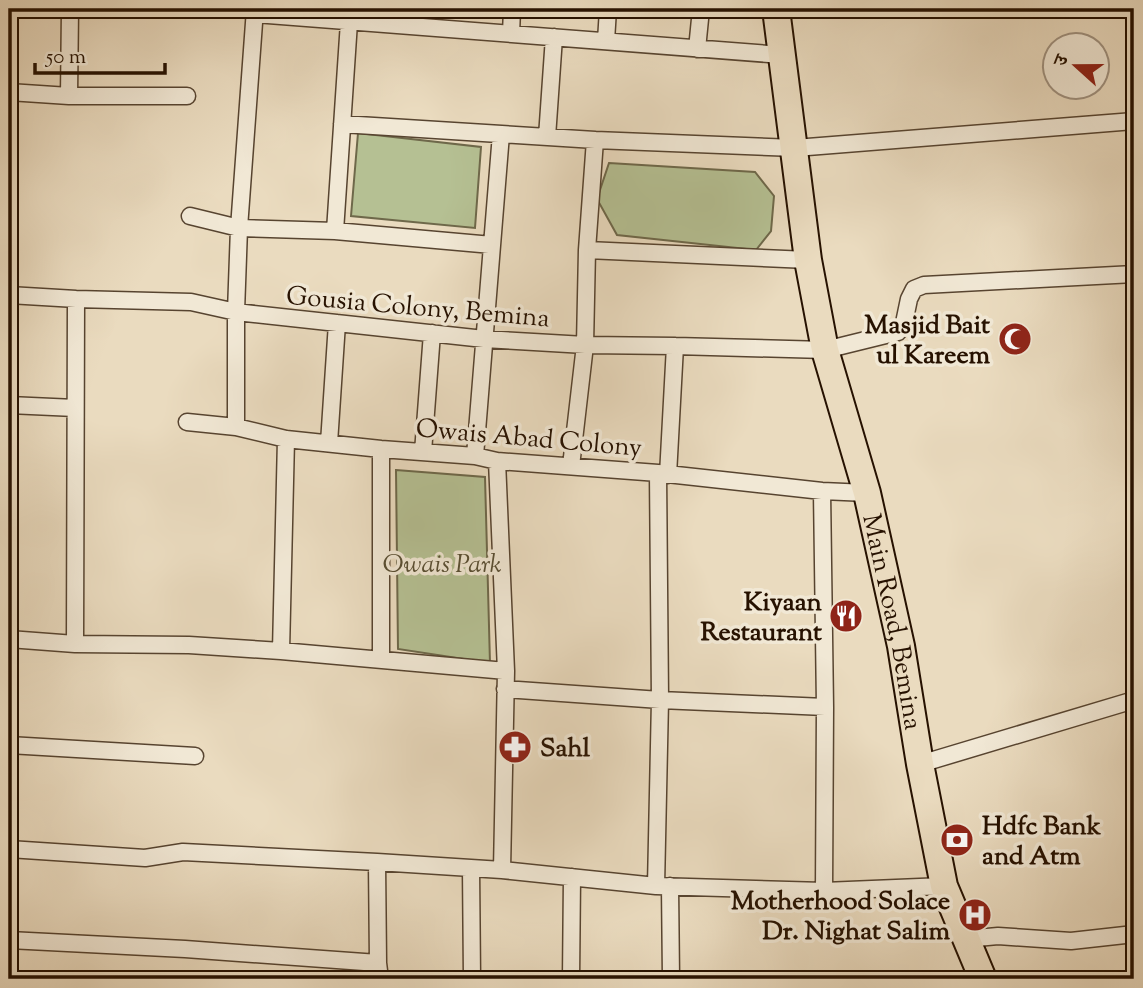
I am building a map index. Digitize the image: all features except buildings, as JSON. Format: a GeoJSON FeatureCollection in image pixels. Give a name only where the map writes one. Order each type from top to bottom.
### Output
{"type":"FeatureCollection","features":[{"type":"Feature","properties":{"kind":"main road","name":"Main Road, Bemina"},"geometry":{"type":"LineString","coordinates":[[776,9],[808,260],[825,349],[867,493],[901,646],[920,764],[944,886],[983,979]]}},
{"type":"Feature","properties":{"kind":"street"},"geometry":{"type":"LineString","coordinates":[[69,96],[70,9]]}},
{"type":"Feature","properties":{"kind":"street"},"geometry":{"type":"LineString","coordinates":[[510,34],[512,9]]}},
{"type":"Feature","properties":{"kind":"street"},"geometry":{"type":"LineString","coordinates":[[606,41],[608,9]]}},
{"type":"Feature","properties":{"kind":"street"},"geometry":{"type":"LineString","coordinates":[[697,48],[701,9]]}},
{"type":"Feature","properties":{"kind":"street"},"geometry":{"type":"LineString","coordinates":[[236,428],[239,228],[255,12],[349,22],[782,55]]}},
{"type":"Feature","properties":{"kind":"street"},"geometry":{"type":"LineString","coordinates":[[335,231],[349,22]]}},
{"type":"Feature","properties":{"kind":"street"},"geometry":{"type":"LineString","coordinates":[[547,137],[554,37]]}},
{"type":"Feature","properties":{"kind":"street"},"geometry":{"type":"LineString","coordinates":[[9,92],[69,96],[187,96]]}},
{"type":"Feature","properties":{"kind":"street"},"geometry":{"type":"LineString","coordinates":[[342,124],[595,140],[794,148],[1134,121]]}},
{"type":"Feature","properties":{"kind":"street"},"geometry":{"type":"LineString","coordinates":[[475,456],[501,134]]}},
{"type":"Feature","properties":{"kind":"street"},"geometry":{"type":"LineString","coordinates":[[571,466],[585,345],[587,250],[595,140]]}},
{"type":"Feature","properties":{"kind":"street"},"geometry":{"type":"LineString","coordinates":[[190,216],[239,228],[335,231],[492,245]]}},
{"type":"Feature","properties":{"kind":"street"},"geometry":{"type":"LineString","coordinates":[[587,250],[808,260]]}},
{"type":"Feature","properties":{"kind":"street","name":"Gousia Colony, Bemina"},"geometry":{"type":"LineString","coordinates":[[9,295],[191,302],[236,312],[484,339],[585,345],[825,349],[898,332],[904,323],[914,289],[924,285],[1134,274]]}},
{"type":"Feature","properties":{"kind":"street"},"geometry":{"type":"LineString","coordinates":[[75,644],[76,299]]}},
{"type":"Feature","properties":{"kind":"street"},"geometry":{"type":"LineString","coordinates":[[329,443],[337,323]]}},
{"type":"Feature","properties":{"kind":"street"},"geometry":{"type":"LineString","coordinates":[[423,452],[432,333]]}},
{"type":"Feature","properties":{"kind":"street"},"geometry":{"type":"LineString","coordinates":[[671,979],[663,886],[660,700],[663,474],[675,346]]}},
{"type":"Feature","properties":{"kind":"street"},"geometry":{"type":"LineString","coordinates":[[9,405],[75,408]]}},
{"type":"Feature","properties":{"kind":"street","name":"Owais Abad Colony"},"geometry":{"type":"LineString","coordinates":[[187,422],[236,428],[286,439],[381,449],[867,493]]}},
{"type":"Feature","properties":{"kind":"street"},"geometry":{"type":"LineString","coordinates":[[281,651],[286,439]]}},
{"type":"Feature","properties":{"kind":"street"},"geometry":{"type":"LineString","coordinates":[[381,449],[381,660]]}},
{"type":"Feature","properties":{"kind":"street"},"geometry":{"type":"LineString","coordinates":[[497,461],[506,671],[502,870]]}},
{"type":"Feature","properties":{"kind":"street"},"geometry":{"type":"LineString","coordinates":[[822,491],[824,891]]}},
{"type":"Feature","properties":{"kind":"street"},"geometry":{"type":"LineString","coordinates":[[9,639],[75,644],[189,645],[506,671]]}},
{"type":"Feature","properties":{"kind":"street"},"geometry":{"type":"LineString","coordinates":[[505,689],[660,700],[825,707]]}},
{"type":"Feature","properties":{"kind":"street"},"geometry":{"type":"LineString","coordinates":[[920,764],[1134,699]]}},
{"type":"Feature","properties":{"kind":"street"},"geometry":{"type":"LineString","coordinates":[[9,745],[195,756]]}},
{"type":"Feature","properties":{"kind":"street"},"geometry":{"type":"LineString","coordinates":[[9,849],[145,858],[183,852],[377,862],[502,870],[663,886],[824,891],[944,886]]}},
{"type":"Feature","properties":{"kind":"street"},"geometry":{"type":"LineString","coordinates":[[9,940],[198,950],[379,971],[377,862]]}},
{"type":"Feature","properties":{"kind":"street"},"geometry":{"type":"LineString","coordinates":[[471,868],[472,979]]}},
{"type":"Feature","properties":{"kind":"street"},"geometry":{"type":"LineString","coordinates":[[571,979],[572,877]]}},
{"type":"Feature","properties":{"kind":"street"},"geometry":{"type":"LineString","coordinates":[[966,939],[998,936],[1072,941],[1134,934]]}},
{"type":"Feature","properties":{"kind":"green space"},"geometry":{"type":"Polygon","coordinates":[[[358,133],[481,147],[475,228],[351,216],[358,133]]]}},
{"type":"Feature","properties":{"kind":"green space"},"geometry":{"type":"Polygon","coordinates":[[[609,163],[755,172],[774,196],[771,231],[756,250],[617,235],[597,199],[609,163]]]}},
{"type":"Feature","properties":{"kind":"green space","name":"Owais Park"},"geometry":{"type":"Polygon","coordinates":[[[396,470],[485,477],[490,663],[398,649],[396,470]]]}},
{"type":"Feature","properties":{"kind":"place","name":"Masjid Bait ul Kareem"},"geometry":{"type":"Point","coordinates":[1015,339]}},
{"type":"Feature","properties":{"kind":"place","name":"Kiyaan Restaurant"},"geometry":{"type":"Point","coordinates":[846,616]}},
{"type":"Feature","properties":{"kind":"place","name":"Sahl"},"geometry":{"type":"Point","coordinates":[515,747]}},
{"type":"Feature","properties":{"kind":"place","name":"Hdfc Bank and Atm"},"geometry":{"type":"Point","coordinates":[957,840]}},
{"type":"Feature","properties":{"kind":"place","name":"Motherhood Solace Dr. Nighat Salim"},"geometry":{"type":"Point","coordinates":[975,915]}}]}
